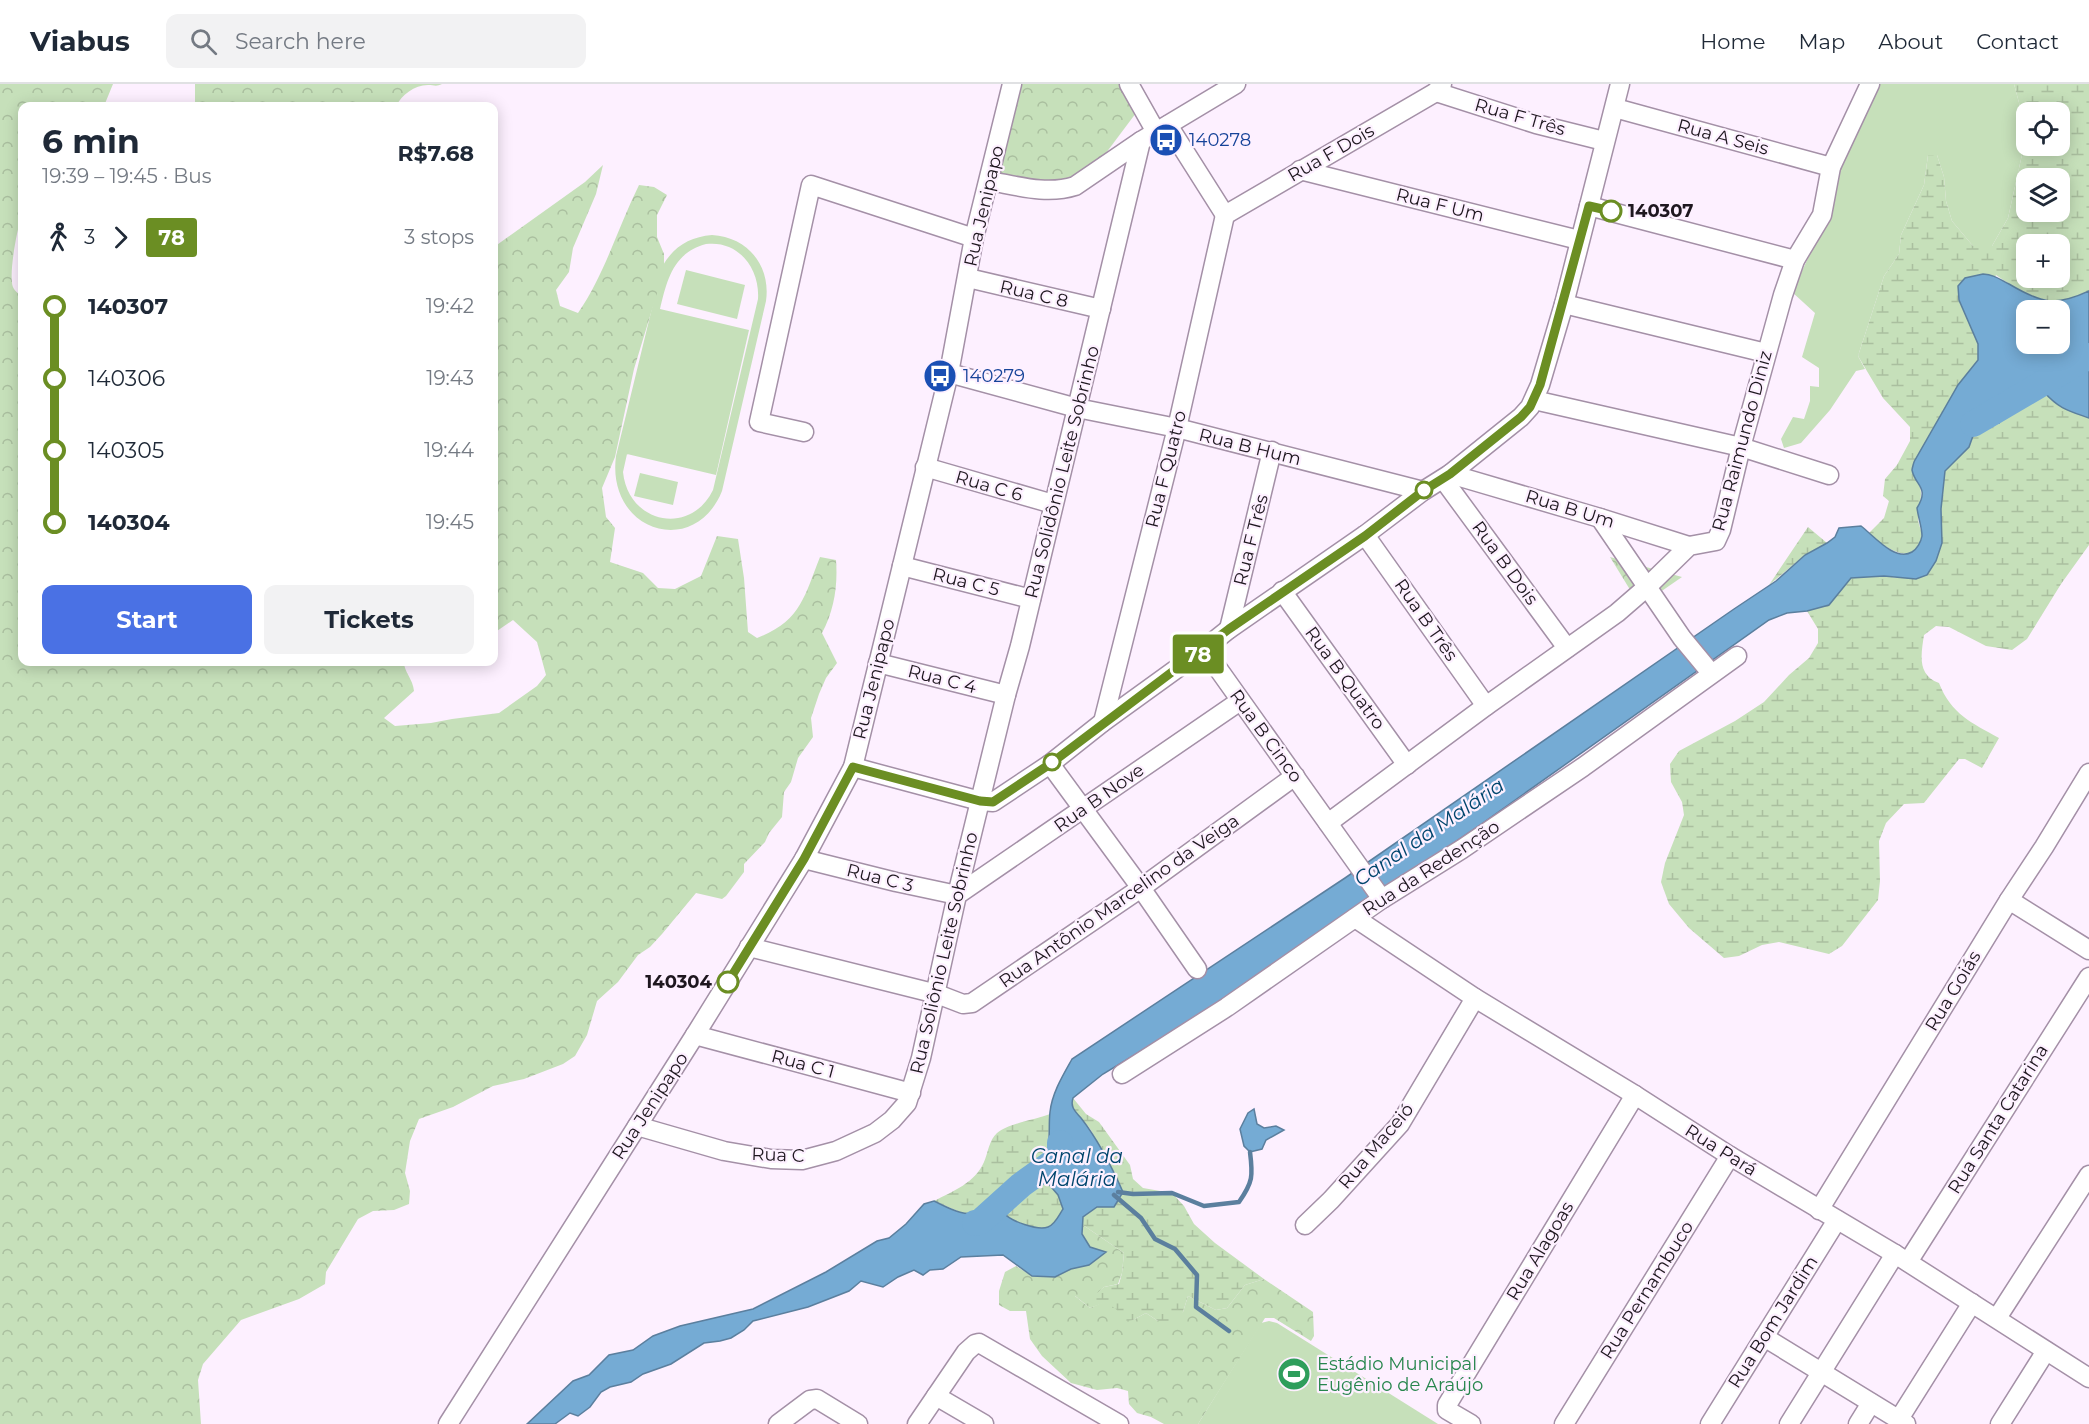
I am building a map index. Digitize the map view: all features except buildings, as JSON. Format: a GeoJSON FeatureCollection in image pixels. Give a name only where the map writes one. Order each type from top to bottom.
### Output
{"type":"FeatureCollection","features":[{"type":"Feature","properties":{"kind":"street","name":"Rua Jenipapo"},"geometry":{"type":"LineString","coordinates":[[448,1424],[696,1035],[804,859],[853,767],[949,373],[974,238],[990,181],[1012,84]]}},
{"type":"Feature","properties":{"kind":"street"},"geometry":{"type":"LineString","coordinates":[[1129,84],[1155,133],[1225,215]]}},
{"type":"Feature","properties":{"kind":"street"},"geometry":{"type":"LineString","coordinates":[[990,181],[1046,191],[1075,186],[1155,133],[1236,84]]}},
{"type":"Feature","properties":{"kind":"street"},"geometry":{"type":"LineString","coordinates":[[853,767],[980,801],[993,802],[1050,764],[1103,722],[1282,591],[1365,536],[1423,491],[1447,476],[1521,417],[1534,400],[1540,385],[1564,304],[1620,84]]}},
{"type":"Feature","properties":{"kind":"street","name":"Rua Raimundo Diniz"},"geometry":{"type":"LineString","coordinates":[[1328,823],[1486,705],[1617,613],[1689,546],[1714,542],[1719,536],[1766,353],[1795,260],[1822,215],[1831,167],[1870,84]]}},
{"type":"Feature","properties":{"kind":"street","name":"Rua F Três"},"geometry":{"type":"LineString","coordinates":[[1439,88],[1536,123],[1604,141]]}},
{"type":"Feature","properties":{"kind":"street","name":"Rua F Dois"},"geometry":{"type":"LineString","coordinates":[[1225,215],[1439,88]]}},
{"type":"Feature","properties":{"kind":"street","name":"Rua A Seis"},"geometry":{"type":"LineString","coordinates":[[1615,108],[1831,167]]}},
{"type":"Feature","properties":{"kind":"street","name":"Rua Solidônio Leite Sobrinho"},"geometry":{"type":"LineString","coordinates":[[980,801],[1020,646],[1101,309],[1155,133]]}},
{"type":"Feature","properties":{"kind":"street","name":"Rua F Um"},"geometry":{"type":"LineString","coordinates":[[1300,170],[1579,240]]}},
{"type":"Feature","properties":{"kind":"street"},"geometry":{"type":"LineString","coordinates":[[804,432],[759,422],[811,185],[974,238]]}},
{"type":"Feature","properties":{"kind":"street"},"geometry":{"type":"LineString","coordinates":[[1589,206],[1795,260]]}},
{"type":"Feature","properties":{"kind":"street","name":"Rua F Quatro"},"geometry":{"type":"LineString","coordinates":[[1103,722],[1177,428],[1225,215]]}},
{"type":"Feature","properties":{"kind":"street","name":"Rua C 8"},"geometry":{"type":"LineString","coordinates":[[968,278],[1101,309]]}},
{"type":"Feature","properties":{"kind":"street"},"geometry":{"type":"LineString","coordinates":[[1564,304],[1766,353]]}},
{"type":"Feature","properties":{"kind":"street","name":"Rua B Hum"},"geometry":{"type":"LineString","coordinates":[[949,373],[1077,408],[1177,428],[1423,491]]}},
{"type":"Feature","properties":{"kind":"street"},"geometry":{"type":"LineString","coordinates":[[1534,400],[1741,447],[1829,475]]}},
{"type":"Feature","properties":{"kind":"street","name":"Rua F Três"},"geometry":{"type":"LineString","coordinates":[[1229,629],[1272,452]]}},
{"type":"Feature","properties":{"kind":"street","name":"Rua C 6"},"geometry":{"type":"LineString","coordinates":[[925,467],[1053,504]]}},
{"type":"Feature","properties":{"kind":"street","name":"Rua B Um"},"geometry":{"type":"LineString","coordinates":[[1447,476],[1600,518],[1689,546]]}},
{"type":"Feature","properties":{"kind":"street","name":"Rua B Dois"},"geometry":{"type":"LineString","coordinates":[[1447,476],[1567,648]]}},
{"type":"Feature","properties":{"kind":"street"},"geometry":{"type":"LineString","coordinates":[[1600,518],[1682,638],[1709,671]]}},
{"type":"Feature","properties":{"kind":"street","name":"Rua B Três"},"geometry":{"type":"LineString","coordinates":[[1365,536],[1486,705]]}},
{"type":"Feature","properties":{"kind":"street","name":"Rua C 5"},"geometry":{"type":"LineString","coordinates":[[902,566],[1031,599]]}},
{"type":"Feature","properties":{"kind":"street","name":"Rua B Quatro"},"geometry":{"type":"LineString","coordinates":[[1282,591],[1407,765]]}},
{"type":"Feature","properties":{"kind":"street","name":"Rua B Cinco"},"geometry":{"type":"LineString","coordinates":[[1204,649],[1328,823]]}},
{"type":"Feature","properties":{"kind":"street","name":"Rua da Redenção"},"geometry":{"type":"LineString","coordinates":[[1122,1074],[1227,1007],[1382,899],[1462,849],[1583,767],[1709,671],[1737,656]]}},
{"type":"Feature","properties":{"kind":"street","name":"Rua C 4"},"geometry":{"type":"LineString","coordinates":[[878,663],[1006,695]]}},
{"type":"Feature","properties":{"kind":"street","name":"Rua B Nove"},"geometry":{"type":"LineString","coordinates":[[957,895],[1240,700]]}},
{"type":"Feature","properties":{"kind":"street"},"geometry":{"type":"LineString","coordinates":[[1050,764],[1142,888],[1197,969]]}},
{"type":"Feature","properties":{"kind":"street","name":"Rua Goiás"},"geometry":{"type":"LineString","coordinates":[[1819,1209],[2089,773]]}},
{"type":"Feature","properties":{"kind":"street","name":"Rua Antônio Marcelino da Veiga"},"geometry":{"type":"LineString","coordinates":[[749,947],[937,994],[963,1004],[981,998],[1142,888],[1295,776]]}},
{"type":"Feature","properties":{"kind":"street","name":"Rua Soliônio Leite Sobrinho"},"geometry":{"type":"LineString","coordinates":[[909,1098],[937,994],[957,895],[980,801]]}},
{"type":"Feature","properties":{"kind":"street"},"geometry":{"type":"LineString","coordinates":[[1328,823],[1382,899]]}},
{"type":"Feature","properties":{"kind":"street","name":"Rua C 3"},"geometry":{"type":"LineString","coordinates":[[804,859],[957,895]]}},
{"type":"Feature","properties":{"kind":"street"},"geometry":{"type":"LineString","coordinates":[[2009,900],[2089,950]]}},
{"type":"Feature","properties":{"kind":"street","name":"Rua Pará"},"geometry":{"type":"LineString","coordinates":[[1355,918],[1475,998],[1635,1095],[1730,1156],[1901,1258],[2089,1378]]}},
{"type":"Feature","properties":{"kind":"street","name":"Rua Santa Catarina"},"geometry":{"type":"LineString","coordinates":[[1789,1424],[2089,977]]}},
{"type":"Feature","properties":{"kind":"street","name":"Rua Maceió"},"geometry":{"type":"LineString","coordinates":[[1305,1225],[1331,1200],[1400,1124],[1475,998]]}},
{"type":"Feature","properties":{"kind":"street","name":"Rua C 1"},"geometry":{"type":"LineString","coordinates":[[696,1035],[909,1098]]}},
{"type":"Feature","properties":{"kind":"street","name":"Rua Alagoas"},"geometry":{"type":"LineString","coordinates":[[1471,1424],[1446,1408],[1635,1095]]}},
{"type":"Feature","properties":{"kind":"street","name":"Rua C"},"geometry":{"type":"LineString","coordinates":[[637,1126],[724,1151],[771,1159],[802,1160],[837,1151],[875,1133],[892,1120],[909,1098]]}},
{"type":"Feature","properties":{"kind":"street","name":"Rua Pernambuco"},"geometry":{"type":"LineString","coordinates":[[1564,1424],[1730,1156]]}},
{"type":"Feature","properties":{"kind":"street"},"geometry":{"type":"LineString","coordinates":[[1996,1318],[2089,1175]]}},
{"type":"Feature","properties":{"kind":"street","name":"Rua Bom Jardim"},"geometry":{"type":"LineString","coordinates":[[1715,1422],[1764,1337],[1837,1220]]}},
{"type":"Feature","properties":{"kind":"street"},"geometry":{"type":"LineString","coordinates":[[1764,1337],[1903,1422],[1972,1303]]}},
{"type":"Feature","properties":{"kind":"street"},"geometry":{"type":"LineString","coordinates":[[917,1424],[966,1352],[979,1343],[1119,1424]]}},
{"type":"Feature","properties":{"kind":"street"},"geometry":{"type":"LineString","coordinates":[[2000,1424],[2046,1351]]}},
{"type":"Feature","properties":{"kind":"street"},"geometry":{"type":"LineString","coordinates":[[936,1396],[984,1424]]}},
{"type":"Feature","properties":{"kind":"street"},"geometry":{"type":"LineString","coordinates":[[778,1424],[815,1399],[858,1424]]}},
{"type":"Feature","properties":{"kind":"street"},"geometry":{"type":"LineString","coordinates":[[1858,1424],[1871,1403]]}},
{"type":"Feature","properties":{"kind":"green space"},"geometry":{"type":"Polygon","coordinates":[[[0,84],[113,84],[106,102],[18,102],[18,229],[14,248],[12,284],[18,293],[18,666],[405,666],[414,691],[384,718],[395,726],[499,713],[537,686],[546,675],[537,642],[513,620],[498,630],[498,244],[585,182],[603,165],[596,194],[573,248],[569,272],[556,290],[560,306],[578,313],[604,266],[639,185],[654,187],[667,195],[657,215],[657,237],[664,254],[664,270],[634,369],[615,457],[602,488],[606,517],[615,528],[610,562],[643,573],[658,588],[675,589],[701,576],[717,536],[738,539],[748,632],[757,638],[783,624],[799,606],[820,557],[836,560],[834,598],[830,616],[822,633],[837,663],[826,678],[811,718],[813,737],[798,758],[791,782],[784,792],[782,817],[765,842],[744,864],[744,872],[726,896],[722,899],[696,893],[650,947],[638,955],[618,982],[597,1001],[587,1035],[575,1056],[563,1064],[524,1079],[493,1086],[453,1107],[419,1119],[410,1141],[405,1173],[410,1191],[409,1204],[394,1210],[373,1211],[358,1219],[326,1272],[325,1284],[299,1299],[241,1320],[203,1364],[198,1380],[201,1424],[0,1424],[0,84]]]}},
{"type":"Feature","properties":{"kind":"green space"},"geometry":{"type":"Polygon","coordinates":[[[195,84],[442,84],[423,85],[413,89],[399,102],[195,102],[195,84]]]}},
{"type":"Feature","properties":{"kind":"green space"},"geometry":{"type":"Polygon","coordinates":[[[1014,84],[1121,84],[1136,113],[1079,189],[987,178],[1014,84]]]}},
{"type":"Feature","properties":{"kind":"green space"},"geometry":{"type":"Polygon","coordinates":[[[1877,84],[2014,84],[2019,102],[2016,102],[2016,156],[2022,156],[2019,168],[2016,168],[2016,182],[2008,218],[1992,246],[1973,246],[1952,221],[1946,201],[1944,177],[1937,155],[1928,155],[1924,185],[1901,235],[1899,254],[1884,276],[1858,356],[1865,369],[1856,371],[1830,410],[1801,443],[1784,448],[1781,439],[1793,417],[1804,419],[1810,401],[1810,386],[1819,387],[1819,368],[1802,357],[1815,313],[1792,292],[1819,235],[1837,171],[1877,84]]]}},
{"type":"Feature","properties":{"kind":"green space"},"geometry":{"type":"Polygon","coordinates":[[[2014,84],[2089,84],[2089,291],[2070,299],[2048,300],[2029,295],[2017,288],[2070,288],[2070,234],[2016,234],[2016,288],[1996,275],[1973,329],[1978,344],[1978,360],[1912,470],[1921,494],[1918,518],[1922,536],[1919,546],[1914,552],[1907,554],[1899,552],[1882,544],[1869,533],[1884,518],[1889,501],[1883,496],[1885,479],[1897,465],[1910,441],[1910,427],[1883,398],[1858,356],[1884,276],[1899,254],[1901,235],[1924,185],[1928,155],[1937,155],[1944,177],[1946,201],[1952,221],[1973,246],[1992,246],[2008,218],[2016,182],[2016,222],[2070,222],[2070,168],[2019,168],[2022,156],[2070,156],[2070,102],[2019,102],[2014,84]]]}},
{"type":"Feature","properties":{"kind":"green space"},"geometry":{"type":"Polygon","coordinates":[[[712,235],[725,237],[746,248],[761,265],[767,288],[766,301],[722,491],[709,512],[693,525],[674,530],[655,527],[638,518],[625,503],[617,482],[616,456],[662,267],[682,244],[712,235]],[[706,244],[686,254],[673,269],[660,309],[749,330],[716,475],[627,454],[623,472],[627,489],[636,503],[661,518],[676,518],[690,514],[703,505],[713,490],[758,299],[758,288],[751,267],[737,252],[728,247],[706,244]]]}},
{"type":"Feature","properties":{"kind":"green space"},"geometry":{"type":"Polygon","coordinates":[[[686,270],[745,285],[737,319],[677,304],[686,270]]]}},
{"type":"Feature","properties":{"kind":"green space"},"geometry":{"type":"Polygon","coordinates":[[[2044,392],[2065,408],[2089,418],[2089,545],[2061,584],[2027,639],[2012,650],[1986,646],[1949,627],[1936,626],[1924,635],[1923,642],[1922,664],[1927,675],[1939,683],[1956,710],[1999,738],[1982,768],[1965,759],[1959,759],[1924,803],[1904,804],[1886,823],[1879,841],[1878,900],[1842,946],[1829,954],[1779,942],[1762,945],[1739,956],[1724,958],[1689,928],[1669,904],[1661,882],[1665,863],[1684,815],[1682,802],[1671,782],[1670,764],[1679,751],[1735,721],[1764,702],[1789,675],[1809,658],[1818,643],[1818,629],[1807,611],[1826,602],[1851,578],[1884,576],[1899,578],[1942,525],[1941,509],[1945,471],[1969,447],[1974,433],[1999,415],[2006,398],[2026,399],[2037,397],[2044,392]]]}},
{"type":"Feature","properties":{"kind":"green space"},"geometry":{"type":"Polygon","coordinates":[[[640,473],[678,482],[673,505],[634,496],[640,473]]]}},
{"type":"Feature","properties":{"kind":"green space"},"geometry":{"type":"Polygon","coordinates":[[[1808,527],[1827,543],[1805,555],[1769,585],[1808,527]]]}},
{"type":"Feature","properties":{"kind":"green space"},"geometry":{"type":"Polygon","coordinates":[[[1610,557],[1682,577],[1640,606],[1610,557]]]}},
{"type":"Feature","properties":{"kind":"green space"},"geometry":{"type":"Polygon","coordinates":[[[1073,1098],[1086,1114],[1099,1122],[1130,1165],[1133,1179],[1143,1188],[1172,1193],[1184,1206],[1194,1224],[1215,1243],[1264,1279],[1245,1285],[1227,1308],[1216,1310],[1188,1296],[1183,1312],[1173,1325],[1158,1321],[1146,1313],[1133,1320],[1116,1323],[1117,1310],[1106,1302],[1090,1308],[1074,1295],[1094,1296],[1104,1287],[1119,1284],[1124,1253],[1083,1225],[1083,1217],[1097,1207],[1095,1156],[1092,1132],[1075,1112],[1073,1098]]]}},
{"type":"Feature","properties":{"kind":"green space"},"geometry":{"type":"Polygon","coordinates":[[[1050,1114],[1046,1181],[1058,1195],[1063,1209],[1050,1227],[1043,1229],[1031,1227],[1007,1216],[1002,1209],[1001,1194],[983,1204],[976,1213],[967,1215],[934,1201],[963,1186],[975,1176],[997,1133],[1015,1124],[1050,1114]]]}},
{"type":"Feature","properties":{"kind":"green space"},"geometry":{"type":"Polygon","coordinates":[[[1083,1225],[1124,1253],[1122,1273],[1118,1284],[1104,1287],[1095,1296],[1075,1296],[1090,1308],[1106,1301],[1133,1320],[1146,1313],[1158,1321],[1183,1312],[1188,1296],[1216,1310],[1227,1308],[1245,1285],[1264,1279],[1313,1312],[1314,1336],[1311,1341],[1274,1318],[1265,1318],[1198,1424],[1164,1424],[1137,1413],[1129,1404],[1128,1391],[1117,1388],[1097,1390],[1071,1383],[1042,1356],[1030,1339],[1026,1311],[1010,1311],[999,1305],[999,1291],[1005,1272],[1016,1266],[1032,1276],[1055,1277],[1071,1269],[1089,1265],[1105,1252],[1090,1247],[1082,1234],[1083,1225]]]}},
{"type":"Feature","properties":{"kind":"green space","name":"Estádio Municipal Eugênio de Araújo"},"geometry":{"type":"Polygon","coordinates":[[[1269,1321],[1277,1323],[1438,1424],[1198,1424],[1261,1323],[1269,1321]]]}},
{"type":"Feature","properties":{"kind":"water","name":"Canal da Malária"},"geometry":{"type":"Polygon","coordinates":[[[1983,274],[1991,275],[2044,300],[2016,300],[2016,354],[2070,354],[2070,300],[2062,300],[2089,291],[2089,418],[2060,406],[2044,392],[2032,399],[2009,397],[2006,399],[2001,409],[1999,423],[1986,425],[1974,433],[1969,447],[1945,471],[1941,509],[1942,543],[1936,561],[1927,575],[1916,579],[1884,576],[1851,578],[1829,605],[1787,613],[1769,620],[1480,825],[1187,1023],[1103,1074],[1073,1098],[1074,1109],[1099,1144],[1123,1192],[1114,1207],[1097,1207],[1083,1217],[1082,1234],[1090,1247],[1106,1252],[1089,1265],[1071,1269],[1055,1277],[1032,1276],[1003,1255],[961,1257],[943,1269],[930,1270],[923,1275],[914,1270],[883,1287],[861,1281],[849,1291],[808,1307],[753,1321],[731,1338],[704,1343],[671,1364],[643,1374],[631,1382],[610,1387],[601,1392],[590,1407],[578,1416],[570,1413],[555,1424],[527,1424],[573,1381],[589,1375],[609,1355],[633,1350],[653,1336],[680,1326],[753,1309],[826,1272],[877,1241],[889,1238],[906,1224],[924,1204],[934,1201],[968,1214],[974,1213],[991,1198],[1002,1194],[1002,1209],[1007,1216],[1031,1226],[1043,1228],[1050,1226],[1057,1220],[1063,1209],[1058,1195],[1046,1181],[1043,1160],[1049,1143],[1053,1098],[1072,1059],[1345,878],[1776,581],[1805,555],[1835,537],[1839,528],[1861,526],[1892,551],[1905,554],[1914,551],[1922,536],[1917,508],[1921,501],[1922,491],[1912,470],[1914,462],[1958,385],[1978,360],[1978,344],[1959,300],[1958,286],[1965,278],[1983,274]]]}},
{"type":"Feature","properties":{"kind":"water"},"geometry":{"type":"Polygon","coordinates":[[[1254,1109],[1257,1124],[1264,1128],[1276,1126],[1284,1130],[1266,1140],[1262,1149],[1250,1152],[1244,1146],[1240,1129],[1248,1113],[1254,1109]]]}},
{"type":"Feature","properties":{"kind":"waterway","name":"Canal da Malária"},"geometry":{"type":"LineString","coordinates":[[1973,424],[2089,356]]}},
{"type":"Feature","properties":{"kind":"waterway","name":"Canal da Malária"},"geometry":{"type":"LineString","coordinates":[[975,1223],[980,1222],[1021,1185],[1060,1157],[1060,1143]]}},
{"type":"Feature","properties":{"kind":"waterway"},"geometry":{"type":"LineString","coordinates":[[1118,1192],[1172,1193],[1204,1206],[1239,1202],[1251,1178],[1250,1152]]}},
{"type":"Feature","properties":{"kind":"waterway"},"geometry":{"type":"LineString","coordinates":[[1114,1195],[1141,1218],[1155,1239],[1175,1249],[1197,1275],[1196,1307],[1229,1331]]}},
{"type":"Feature","properties":{"kind":"bus line","name":"78"},"geometry":{"type":"LineString","coordinates":[[728,982],[804,859],[853,767],[980,801],[993,802],[1050,764],[1103,722],[1282,591],[1365,536],[1423,491],[1450,474],[1521,417],[1530,407],[1540,385],[1589,206],[1611,211]]}},
{"type":"Feature","properties":{"kind":"place","name":"140278"},"geometry":{"type":"Point","coordinates":[1166,140]}},
{"type":"Feature","properties":{"kind":"place","name":"140307"},"geometry":{"type":"Point","coordinates":[1611,211]}},
{"type":"Feature","properties":{"kind":"place","name":"140279"},"geometry":{"type":"Point","coordinates":[940,376]}},
{"type":"Feature","properties":{"kind":"place","name":"140304"},"geometry":{"type":"Point","coordinates":[728,982]}},
{"type":"Feature","properties":{"kind":"place","name":"Estádio Municipal Eugênio de Araújo"},"geometry":{"type":"Point","coordinates":[1294,1374]}}]}
